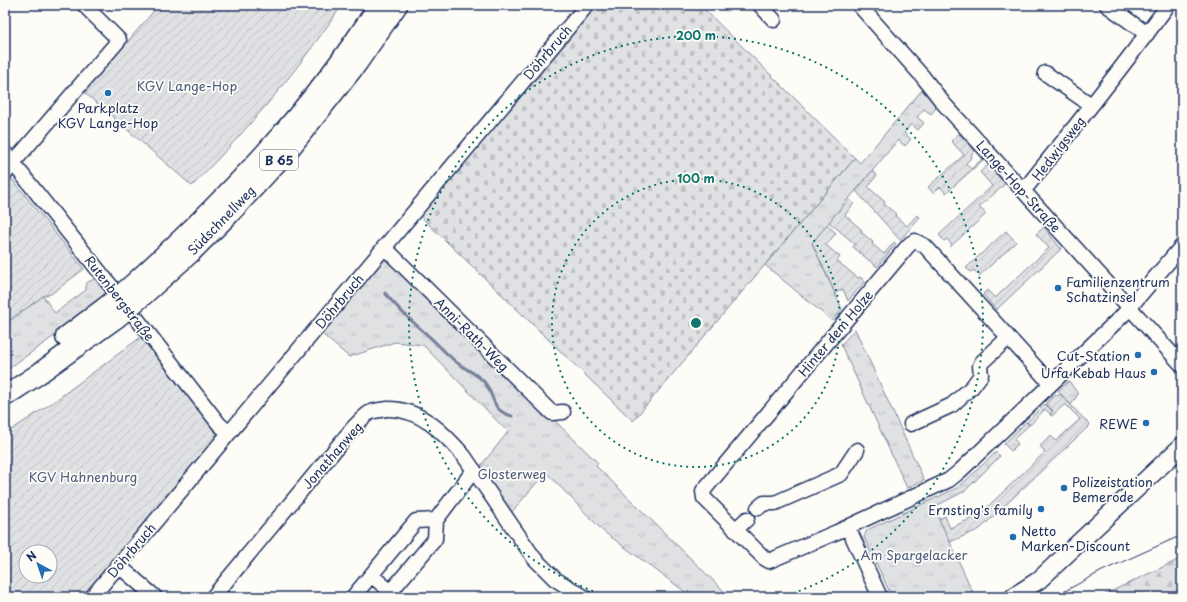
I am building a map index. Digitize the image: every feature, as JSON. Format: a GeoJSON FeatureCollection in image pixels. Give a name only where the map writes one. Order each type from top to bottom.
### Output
{"type":"FeatureCollection","features":[{"type":"Feature","properties":{"kind":"highway","name":"Südschnellweg"},"geometry":{"type":"LineString","coordinates":[[136,292],[180,242],[276,140],[310,100],[343,57],[379,5]]}},
{"type":"Feature","properties":{"kind":"highway","name":"Südschnellweg"},"geometry":{"type":"LineString","coordinates":[[5,396],[37,375],[136,292],[190,253],[226,218],[288,150],[357,63],[397,5]]}},
{"type":"Feature","properties":{"kind":"highway","name":"Südschnellweg"},"geometry":{"type":"LineString","coordinates":[[5,380],[42,354],[111,312]]}},
{"type":"Feature","properties":{"kind":"main road"},"geometry":{"type":"LineString","coordinates":[[1013,597],[1039,580],[1182,446]]}},
{"type":"Feature","properties":{"kind":"street","name":"Rutenbergstraße"},"geometry":{"type":"LineString","coordinates":[[84,5],[119,40],[8,163],[134,314],[216,421],[228,433]]}},
{"type":"Feature","properties":{"kind":"street","name":"Döhrbruch"},"geometry":{"type":"LineString","coordinates":[[92,597],[587,5]]}},
{"type":"Feature","properties":{"kind":"street"},"geometry":{"type":"LineString","coordinates":[[760,5],[774,20]]}},
{"type":"Feature","properties":{"kind":"street"},"geometry":{"type":"LineString","coordinates":[[1107,5],[1147,34]]}},
{"type":"Feature","properties":{"kind":"street","name":"Hedwigsweg"},"geometry":{"type":"LineString","coordinates":[[1023,190],[1147,34],[1168,5]]}},
{"type":"Feature","properties":{"kind":"street","name":"Lange-Hop-Straße"},"geometry":{"type":"LineString","coordinates":[[865,7],[944,104],[1182,364]]}},
{"type":"Feature","properties":{"kind":"street","name":"Hedwigsweg"},"geometry":{"type":"LineString","coordinates":[[1045,72],[1091,105]]}},
{"type":"Feature","properties":{"kind":"street","name":"Hinter dem Holze"},"geometry":{"type":"LineString","coordinates":[[1052,384],[923,244],[917,241],[911,242],[702,493],[704,498],[735,530],[769,561],[848,527],[949,480],[1052,384],[1130,307],[1182,246]]}},
{"type":"Feature","properties":{"kind":"street","name":"Anni-Rath-Weg"},"geometry":{"type":"LineString","coordinates":[[384,247],[552,412],[563,412]]}},
{"type":"Feature","properties":{"kind":"street"},"geometry":{"type":"LineString","coordinates":[[911,424],[952,405],[981,375],[980,366],[982,362],[1008,338]]}},
{"type":"Feature","properties":{"kind":"street","name":"Jonathanweg"},"geometry":{"type":"LineString","coordinates":[[213,597],[353,428],[370,413],[396,409],[415,414],[433,425],[452,443],[474,470]]}},
{"type":"Feature","properties":{"kind":"street"},"geometry":{"type":"LineString","coordinates":[[758,508],[764,503],[775,503],[841,474],[857,450]]}},
{"type":"Feature","properties":{"kind":"street"},"geometry":{"type":"LineString","coordinates":[[371,575],[391,595],[435,539],[436,520],[474,470],[534,558],[555,579],[584,597]]}},
{"type":"Feature","properties":{"kind":"street"},"geometry":{"type":"LineString","coordinates":[[735,530],[748,519]]}},
{"type":"Feature","properties":{"kind":"street"},"geometry":{"type":"LineString","coordinates":[[353,597],[416,521],[436,520]]}},
{"type":"Feature","properties":{"kind":"street"},"geometry":{"type":"LineString","coordinates":[[848,527],[880,597]]}},
{"type":"Feature","properties":{"kind":"street"},"geometry":{"type":"LineString","coordinates":[[118,565],[155,597]]}},
{"type":"Feature","properties":{"kind":"green space","name":"KGV Lange-Hop"},"geometry":{"type":"Polygon","coordinates":[[[159,5],[342,5],[305,56],[271,99],[192,186],[84,92],[159,5]]]}},
{"type":"Feature","properties":{"kind":"green space"},"geometry":{"type":"Polygon","coordinates":[[[597,5],[700,5],[855,158],[633,421],[420,216],[597,5]]]}},
{"type":"Feature","properties":{"kind":"green space"},"geometry":{"type":"Polygon","coordinates":[[[922,90],[937,107],[931,114],[924,109],[917,117],[924,123],[918,130],[911,124],[904,133],[911,139],[905,146],[898,140],[812,243],[842,309],[832,321],[765,265],[855,158],[860,163],[922,90]]]}},
{"type":"Feature","properties":{"kind":"green space"},"geometry":{"type":"Polygon","coordinates":[[[959,134],[975,151],[966,163],[971,169],[982,159],[983,160],[946,193],[940,187],[933,193],[928,187],[964,155],[951,141],[959,134]]]}},
{"type":"Feature","properties":{"kind":"green space"},"geometry":{"type":"Polygon","coordinates":[[[988,165],[1005,184],[979,207],[986,214],[950,247],[952,245],[947,239],[944,241],[939,235],[992,186],[980,172],[988,165]]]}},
{"type":"Feature","properties":{"kind":"green space"},"geometry":{"type":"Polygon","coordinates":[[[872,171],[877,175],[868,187],[885,202],[884,204],[896,214],[895,216],[907,226],[917,215],[920,217],[900,240],[856,191],[872,171]]]}},
{"type":"Feature","properties":{"kind":"green space"},"geometry":{"type":"Polygon","coordinates":[[[13,180],[84,269],[51,294],[43,296],[5,324],[5,185],[13,180]]]}},
{"type":"Feature","properties":{"kind":"green space"},"geometry":{"type":"Polygon","coordinates":[[[849,198],[854,203],[845,215],[862,230],[861,232],[873,242],[872,244],[884,254],[894,242],[896,244],[877,267],[853,247],[855,244],[829,222],[849,198]]]}},
{"type":"Feature","properties":{"kind":"green space"},"geometry":{"type":"Polygon","coordinates":[[[827,225],[836,233],[826,245],[840,257],[837,261],[858,278],[860,277],[865,281],[848,301],[843,289],[835,293],[812,243],[827,225]]]}},
{"type":"Feature","properties":{"kind":"green space"},"geometry":{"type":"Polygon","coordinates":[[[1044,227],[1061,249],[996,310],[983,294],[987,290],[995,298],[1049,248],[1036,234],[1044,227]]]}},
{"type":"Feature","properties":{"kind":"green space"},"geometry":{"type":"Polygon","coordinates":[[[1006,231],[1016,242],[979,276],[974,270],[971,272],[966,268],[1006,231]]]}},
{"type":"Feature","properties":{"kind":"green space","name":"Glosterweg"},"geometry":{"type":"Polygon","coordinates":[[[392,250],[544,410],[598,463],[596,466],[730,597],[689,597],[684,591],[603,531],[546,472],[510,514],[479,468],[508,432],[423,345],[395,342],[349,357],[322,334],[392,250]]]}},
{"type":"Feature","properties":{"kind":"green space"},"geometry":{"type":"Polygon","coordinates":[[[98,277],[110,293],[53,337],[5,371],[5,324],[43,296],[55,313],[86,290],[86,283],[98,277]]]}},
{"type":"Feature","properties":{"kind":"green space"},"geometry":{"type":"Polygon","coordinates":[[[855,329],[924,480],[907,488],[841,345],[855,329]]]}},
{"type":"Feature","properties":{"kind":"green space","name":"KGV Hahnenburg"},"geometry":{"type":"Polygon","coordinates":[[[141,337],[216,432],[216,439],[84,597],[5,597],[5,434],[52,403],[141,337]]]}},
{"type":"Feature","properties":{"kind":"green space"},"geometry":{"type":"Polygon","coordinates":[[[1069,381],[1078,394],[1071,405],[1058,391],[1069,381]]]}},
{"type":"Feature","properties":{"kind":"green space"},"geometry":{"type":"Polygon","coordinates":[[[1055,394],[1058,396],[1060,394],[1090,425],[980,529],[950,542],[939,519],[945,516],[950,528],[979,515],[1045,452],[1040,446],[1051,436],[1056,441],[1080,419],[1065,404],[1052,416],[1050,415],[1053,411],[1046,403],[1055,394]]]}},
{"type":"Feature","properties":{"kind":"green space"},"geometry":{"type":"Polygon","coordinates":[[[1045,404],[1053,412],[1050,414],[1045,409],[1030,425],[1027,422],[1045,404]]]}},
{"type":"Feature","properties":{"kind":"green space"},"geometry":{"type":"Polygon","coordinates":[[[1026,422],[1029,425],[1014,439],[1018,444],[1011,451],[1004,444],[1026,422]]]}},
{"type":"Feature","properties":{"kind":"green space","name":"Am Spargelacker"},"geometry":{"type":"Polygon","coordinates":[[[996,452],[1000,456],[965,491],[934,507],[975,597],[892,597],[864,537],[867,530],[959,487],[996,452]]]}},
{"type":"Feature","properties":{"kind":"green space"},"geometry":{"type":"Polygon","coordinates":[[[1182,558],[1182,597],[1099,597],[1182,558]]]}},
{"type":"Feature","properties":{"kind":"waterway"},"geometry":{"type":"LineString","coordinates":[[385,293],[404,314],[451,358],[482,380],[488,388],[497,407],[512,416]]}},
{"type":"Feature","properties":{"kind":"tram line"},"geometry":{"type":"LineString","coordinates":[[1054,597],[1102,571],[1182,535]]}},
{"type":"Feature","properties":{"kind":"place","name":"Parkplatz KGV Lange-Hop"},"geometry":{"type":"Point","coordinates":[108,93]}},
{"type":"Feature","properties":{"kind":"place","name":"Familienzentrum Schatzinsel"},"geometry":{"type":"Point","coordinates":[1058,288]}},
{"type":"Feature","properties":{"kind":"place","name":"Cut-Station"},"geometry":{"type":"Point","coordinates":[1138,355]}},
{"type":"Feature","properties":{"kind":"place","name":"Urfa Kebab Haus"},"geometry":{"type":"Point","coordinates":[1154,372]}},
{"type":"Feature","properties":{"kind":"place","name":"REWE"},"geometry":{"type":"Point","coordinates":[1146,423]}},
{"type":"Feature","properties":{"kind":"place","name":"Polizeistation Bemerode"},"geometry":{"type":"Point","coordinates":[1064,488]}},
{"type":"Feature","properties":{"kind":"place","name":"Ernsting's family"},"geometry":{"type":"Point","coordinates":[1041,509]}},
{"type":"Feature","properties":{"kind":"place","name":"Netto Marken-Discount"},"geometry":{"type":"Point","coordinates":[1013,537]}}]}
